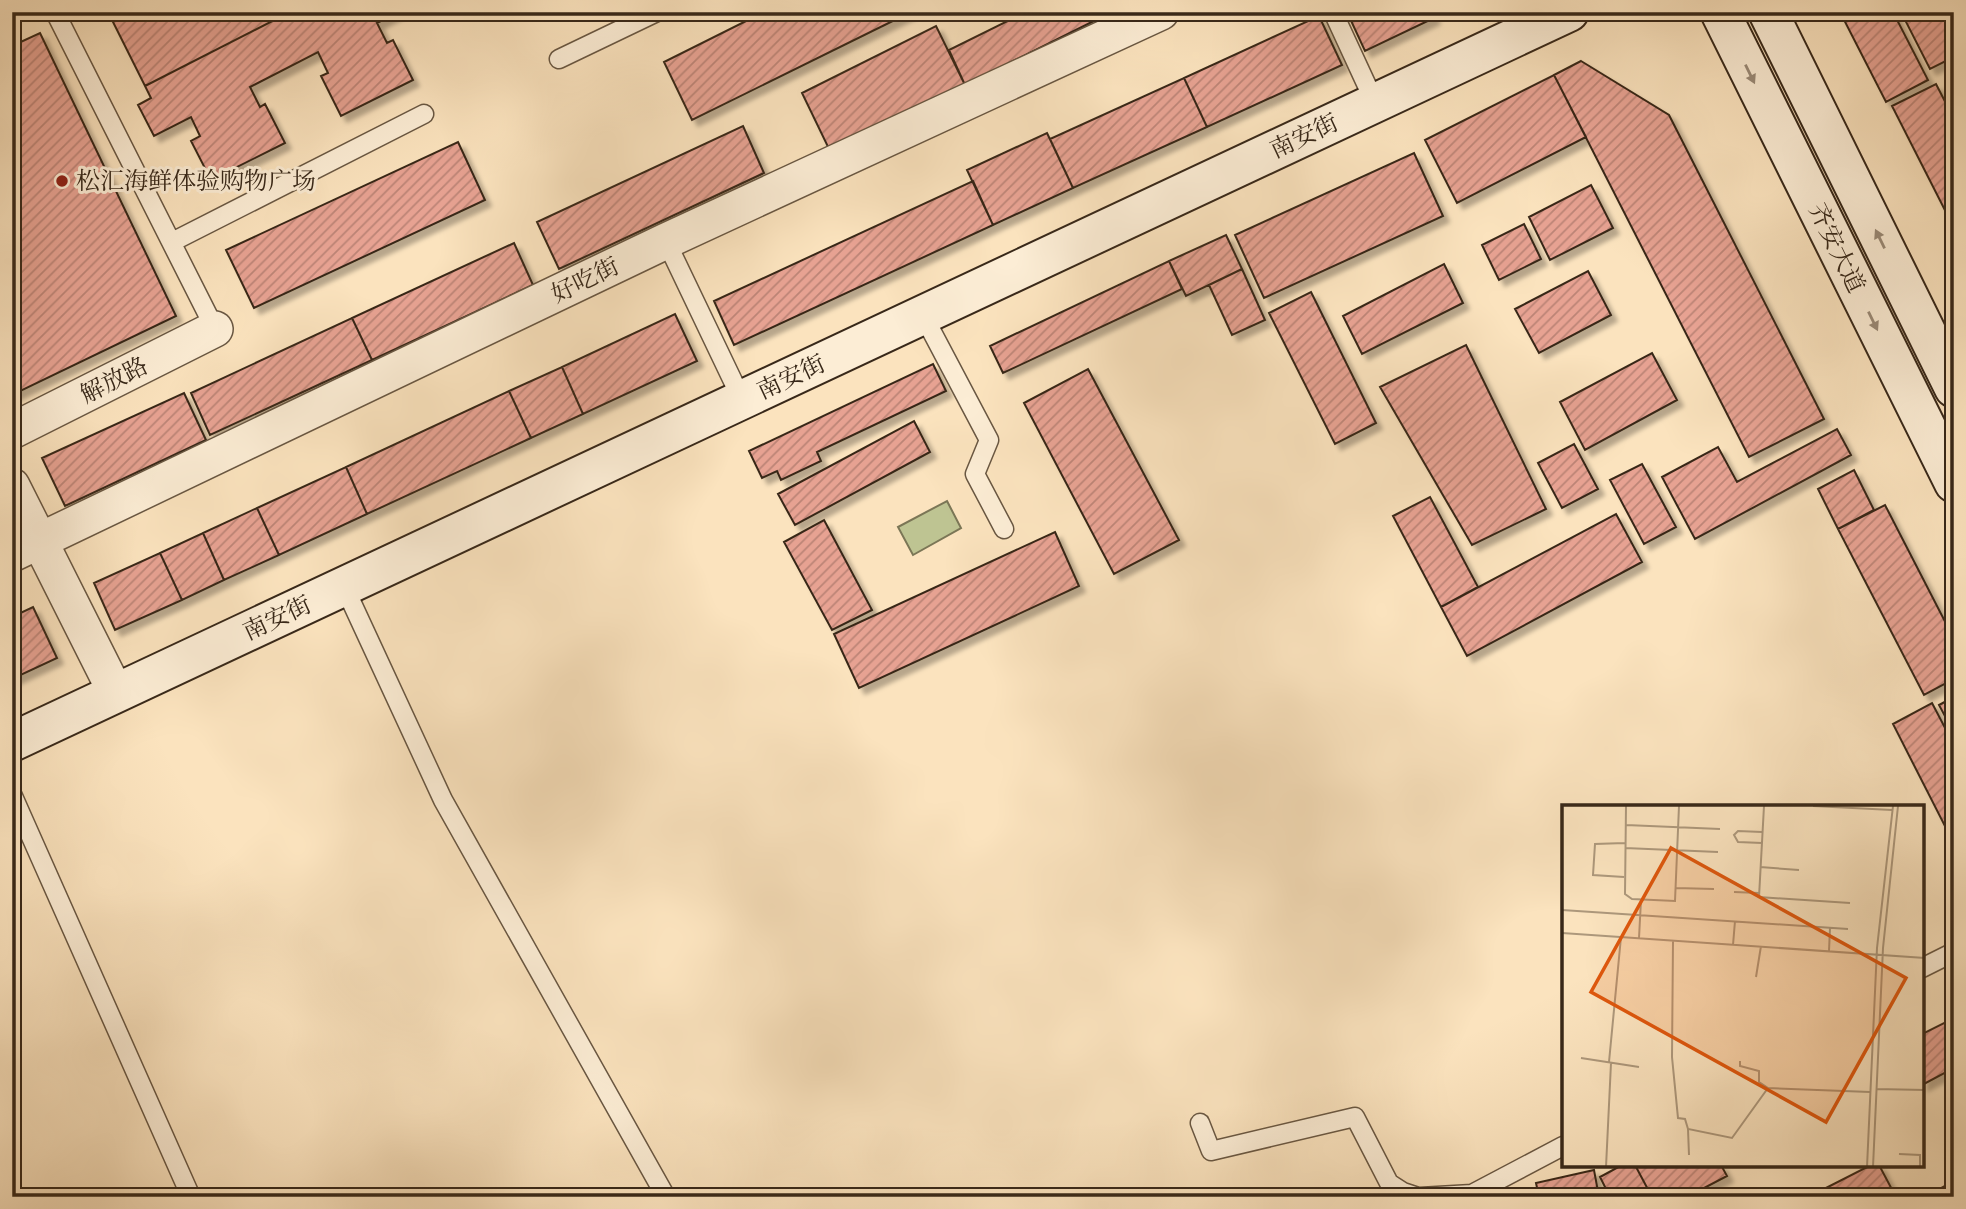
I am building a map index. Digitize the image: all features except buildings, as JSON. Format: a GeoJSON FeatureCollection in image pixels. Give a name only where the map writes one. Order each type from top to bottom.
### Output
{"type":"FeatureCollection","features":[{"type":"Feature","properties":{"kind":"main road","name":"南安街"},"geometry":{"type":"LineString","coordinates":[[12,742],[1569,12]]}},
{"type":"Feature","properties":{"kind":"main road","name":"齐安大道"},"geometry":{"type":"LineString","coordinates":[[1720,12],[1954,483]]}},
{"type":"Feature","properties":{"kind":"main road","name":"齐安大道"},"geometry":{"type":"LineString","coordinates":[[1768,12],[1954,388]]}},
{"type":"Feature","properties":{"kind":"street","name":"好吃街"},"geometry":{"type":"LineString","coordinates":[[26,548],[666,241],[1161,12]]}},
{"type":"Feature","properties":{"kind":"street","name":"解放路"},"geometry":{"type":"LineString","coordinates":[[12,431],[215,329]]}},
{"type":"Feature","properties":{"kind":"street"},"geometry":{"type":"LineString","coordinates":[[12,486],[26,548],[116,693]]}},
{"type":"Feature","properties":{"kind":"lane"},"geometry":{"type":"LineString","coordinates":[[55,12],[215,329]]}},
{"type":"Feature","properties":{"kind":"lane"},"geometry":{"type":"LineString","coordinates":[[559,59],[657,12]]}},
{"type":"Feature","properties":{"kind":"lane"},"geometry":{"type":"LineString","coordinates":[[1333,12],[1375,103]]}},
{"type":"Feature","properties":{"kind":"lane"},"geometry":{"type":"LineString","coordinates":[[172,242],[425,114]]}},
{"type":"Feature","properties":{"kind":"lane"},"geometry":{"type":"LineString","coordinates":[[666,241],[742,400]]}},
{"type":"Feature","properties":{"kind":"lane"},"geometry":{"type":"LineString","coordinates":[[923,315],[989,440],[975,474],[1004,529]]}},
{"type":"Feature","properties":{"kind":"lane"},"geometry":{"type":"LineString","coordinates":[[344,586],[443,800],[666,1197]]}},
{"type":"Feature","properties":{"kind":"lane"},"geometry":{"type":"LineString","coordinates":[[12,794],[191,1197]]}},
{"type":"Feature","properties":{"kind":"lane"},"geometry":{"type":"LineString","coordinates":[[1924,967],[1954,952]]}},
{"type":"Feature","properties":{"kind":"lane"},"geometry":{"type":"LineString","coordinates":[[1200,1123],[1211,1151],[1355,1117],[1389,1183],[1402,1192],[1419,1197],[1471,1195],[1562,1147]]}},
{"type":"Feature","properties":{"kind":"green space"},"geometry":{"type":"Polygon","coordinates":[[[947,501],[961,528],[913,555],[898,527],[947,501]]]}},
{"type":"Feature","properties":{"kind":"place","name":"松汇海鲜体验购物广场"},"geometry":{"type":"Point","coordinates":[62,181]}}]}
